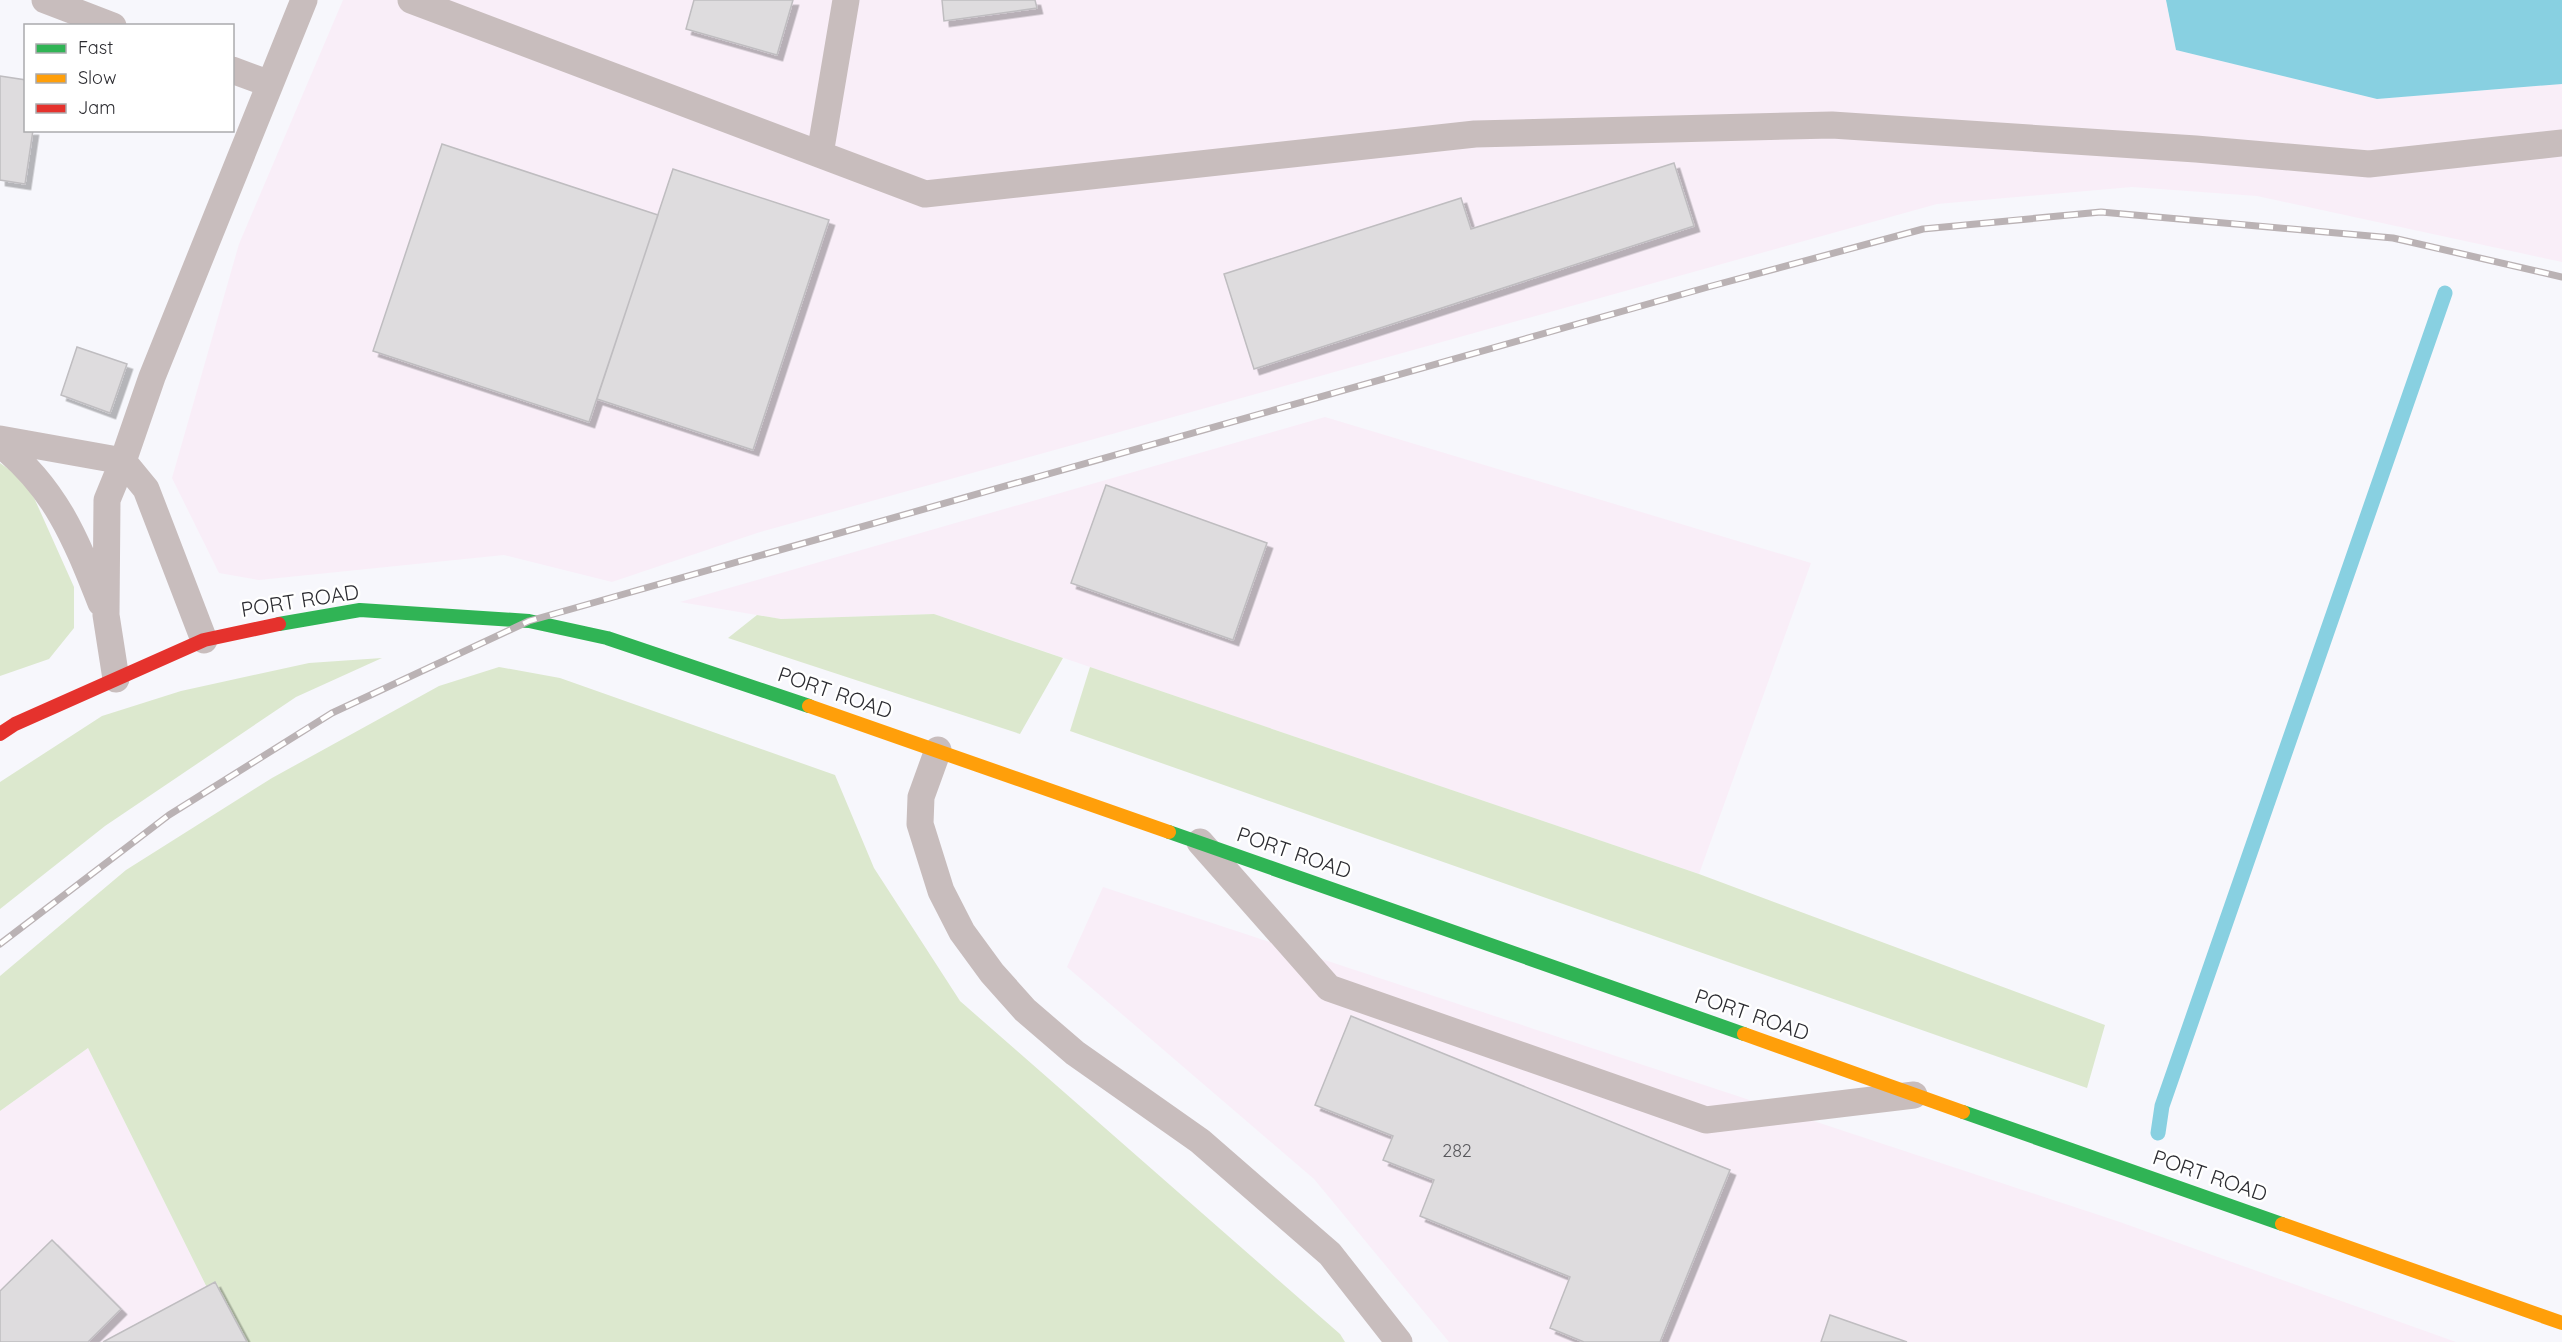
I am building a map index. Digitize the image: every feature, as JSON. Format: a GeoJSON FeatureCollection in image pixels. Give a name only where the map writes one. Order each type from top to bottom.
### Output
{"type":"FeatureCollection","features":[{"type":"Feature","properties":{"kind":"main road","name":"PORT ROAD"},"geometry":{"type":"LineString","coordinates":[[0,735],[15,724],[204,640],[246,630],[360,610],[529,621],[607,638],[938,750],[2562,1323]]}},
{"type":"Feature","properties":{"kind":"lane"},"geometry":{"type":"LineString","coordinates":[[45,0],[108,24]]}},
{"type":"Feature","properties":{"kind":"lane"},"geometry":{"type":"LineString","coordinates":[[116,679],[106,615],[107,500],[152,377],[304,0]]}},
{"type":"Feature","properties":{"kind":"lane"},"geometry":{"type":"LineString","coordinates":[[411,0],[925,194],[1475,134],[1832,125],[2196,149],[2369,164],[2562,143]]}},
{"type":"Feature","properties":{"kind":"lane"},"geometry":{"type":"LineString","coordinates":[[820,154],[846,0]]}},
{"type":"Feature","properties":{"kind":"lane"},"geometry":{"type":"LineString","coordinates":[[234,71],[270,84]]}},
{"type":"Feature","properties":{"kind":"lane"},"geometry":{"type":"LineString","coordinates":[[0,439],[123,461],[146,489],[204,640]]}},
{"type":"Feature","properties":{"kind":"lane"},"geometry":{"type":"LineString","coordinates":[[0,444],[40,483],[71,529],[106,615]]}},
{"type":"Feature","properties":{"kind":"lane"},"geometry":{"type":"LineString","coordinates":[[938,750],[921,797],[920,824],[941,891],[962,932],[992,973],[1025,1010],[1075,1053],[1200,1141],[1330,1254],[1399,1342]]}},
{"type":"Feature","properties":{"kind":"lane"},"geometry":{"type":"LineString","coordinates":[[1200,842],[1329,988],[1340,992],[1706,1120],[1915,1095]]}},
{"type":"Feature","properties":{"kind":"shaded area"},"geometry":{"type":"Polygon","coordinates":[[[343,0],[2166,0],[2176,50],[2377,99],[2562,84],[2562,262],[2257,196],[2132,187],[1937,204],[757,533],[612,582],[504,555],[259,580],[219,573],[172,478],[239,244],[343,0]]]}},
{"type":"Feature","properties":{"kind":"shaded area"},"geometry":{"type":"Polygon","coordinates":[[[1325,417],[1811,563],[1699,874],[934,614],[781,619],[680,602],[1325,417]]]}},
{"type":"Feature","properties":{"kind":"shaded area"},"geometry":{"type":"Polygon","coordinates":[[[1103,887],[2117,1221],[2456,1342],[1449,1342],[1314,1179],[1067,967],[1103,887]]]}},
{"type":"Feature","properties":{"kind":"shaded area"},"geometry":{"type":"Polygon","coordinates":[[[88,1048],[234,1342],[0,1342],[0,1111],[88,1048]]]}},
{"type":"Feature","properties":{"kind":"green space"},"geometry":{"type":"Polygon","coordinates":[[[0,463],[27,482],[74,587],[74,628],[49,659],[0,676],[0,463]]]}},
{"type":"Feature","properties":{"kind":"green space"},"geometry":{"type":"Polygon","coordinates":[[[934,614],[1063,658],[1020,734],[728,638],[757,615],[781,619],[934,614]]]}},
{"type":"Feature","properties":{"kind":"green space"},"geometry":{"type":"Polygon","coordinates":[[[382,658],[296,697],[105,826],[0,909],[0,782],[102,716],[181,691],[309,663],[382,658]]]}},
{"type":"Feature","properties":{"kind":"green space"},"geometry":{"type":"Polygon","coordinates":[[[499,667],[560,678],[835,775],[874,868],[960,1001],[1340,1334],[1345,1342],[234,1342],[88,1048],[0,1111],[0,976],[126,870],[272,778],[439,686],[499,667]]]}},
{"type":"Feature","properties":{"kind":"green space"},"geometry":{"type":"Polygon","coordinates":[[[1090,667],[1699,874],[2105,1025],[2087,1088],[1070,731],[1090,667]]]}},
{"type":"Feature","properties":{"kind":"water"},"geometry":{"type":"Polygon","coordinates":[[[2166,0],[2562,0],[2562,84],[2377,99],[2176,50],[2166,0]]]}},
{"type":"Feature","properties":{"kind":"building"},"geometry":{"type":"Polygon","coordinates":[[[694,0],[793,0],[777,55],[686,29],[694,0]]]}},
{"type":"Feature","properties":{"kind":"building"},"geometry":{"type":"Polygon","coordinates":[[[942,0],[1035,0],[1037,8],[944,21],[942,0]]]}},
{"type":"Feature","properties":{"kind":"building"},"geometry":{"type":"Polygon","coordinates":[[[0,76],[24,80],[24,132],[33,132],[25,184],[0,180],[0,76]]]}},
{"type":"Feature","properties":{"kind":"building"},"geometry":{"type":"Polygon","coordinates":[[[442,144],[658,215],[589,422],[373,351],[442,144]]]}},
{"type":"Feature","properties":{"kind":"building"},"geometry":{"type":"Polygon","coordinates":[[[1674,163],[1694,226],[1254,369],[1224,274],[1461,198],[1471,229],[1674,163]]]}},
{"type":"Feature","properties":{"kind":"building"},"geometry":{"type":"Polygon","coordinates":[[[673,169],[829,220],[753,450],[597,399],[673,169]]]}},
{"type":"Feature","properties":{"kind":"building"},"geometry":{"type":"Polygon","coordinates":[[[77,347],[127,364],[110,413],[61,395],[77,347]]]}},
{"type":"Feature","properties":{"kind":"building"},"geometry":{"type":"Polygon","coordinates":[[[1106,485],[1267,543],[1233,640],[1071,583],[1106,485]]]}},
{"type":"Feature","properties":{"kind":"building"},"geometry":{"type":"Polygon","coordinates":[[[1351,1016],[1730,1170],[1660,1342],[1584,1342],[1550,1328],[1570,1277],[1420,1216],[1434,1180],[1383,1160],[1393,1136],[1315,1105],[1351,1016]]]}},
{"type":"Feature","properties":{"kind":"building"},"geometry":{"type":"Polygon","coordinates":[[[52,1240],[121,1309],[88,1342],[0,1342],[0,1291],[52,1240]]]}},
{"type":"Feature","properties":{"kind":"building"},"geometry":{"type":"Polygon","coordinates":[[[215,1282],[247,1342],[103,1342],[215,1282]]]}},
{"type":"Feature","properties":{"kind":"building"},"geometry":{"type":"Polygon","coordinates":[[[1830,1315],[1907,1342],[1821,1342],[1830,1315]]]}},
{"type":"Feature","properties":{"kind":"waterway"},"geometry":{"type":"LineString","coordinates":[[2158,1133],[2162,1106],[2445,293]]}},
{"type":"Feature","properties":{"kind":"railway"},"geometry":{"type":"LineString","coordinates":[[0,944],[169,815],[332,713],[529,621],[1708,287],[1923,229],[2101,212],[2393,238],[2562,277]]}},
{"type":"Feature","properties":{"kind":"traffic: fast"},"geometry":{"type":"LineString","coordinates":[[279,624],[360,610],[529,621],[607,638],[809,706]]}},
{"type":"Feature","properties":{"kind":"traffic: fast"},"geometry":{"type":"LineString","coordinates":[[1169,832],[1744,1034]]}},
{"type":"Feature","properties":{"kind":"traffic: fast"},"geometry":{"type":"LineString","coordinates":[[1963,1112],[2282,1224]]}},
{"type":"Feature","properties":{"kind":"traffic: slow"},"geometry":{"type":"LineString","coordinates":[[809,706],[1169,832]]}},
{"type":"Feature","properties":{"kind":"traffic: slow"},"geometry":{"type":"LineString","coordinates":[[1744,1034],[1963,1112]]}},
{"type":"Feature","properties":{"kind":"traffic: slow"},"geometry":{"type":"LineString","coordinates":[[2282,1224],[2562,1323]]}},
{"type":"Feature","properties":{"kind":"traffic: jam"},"geometry":{"type":"LineString","coordinates":[[0,734],[15,724],[204,640],[279,624]]}}]}
